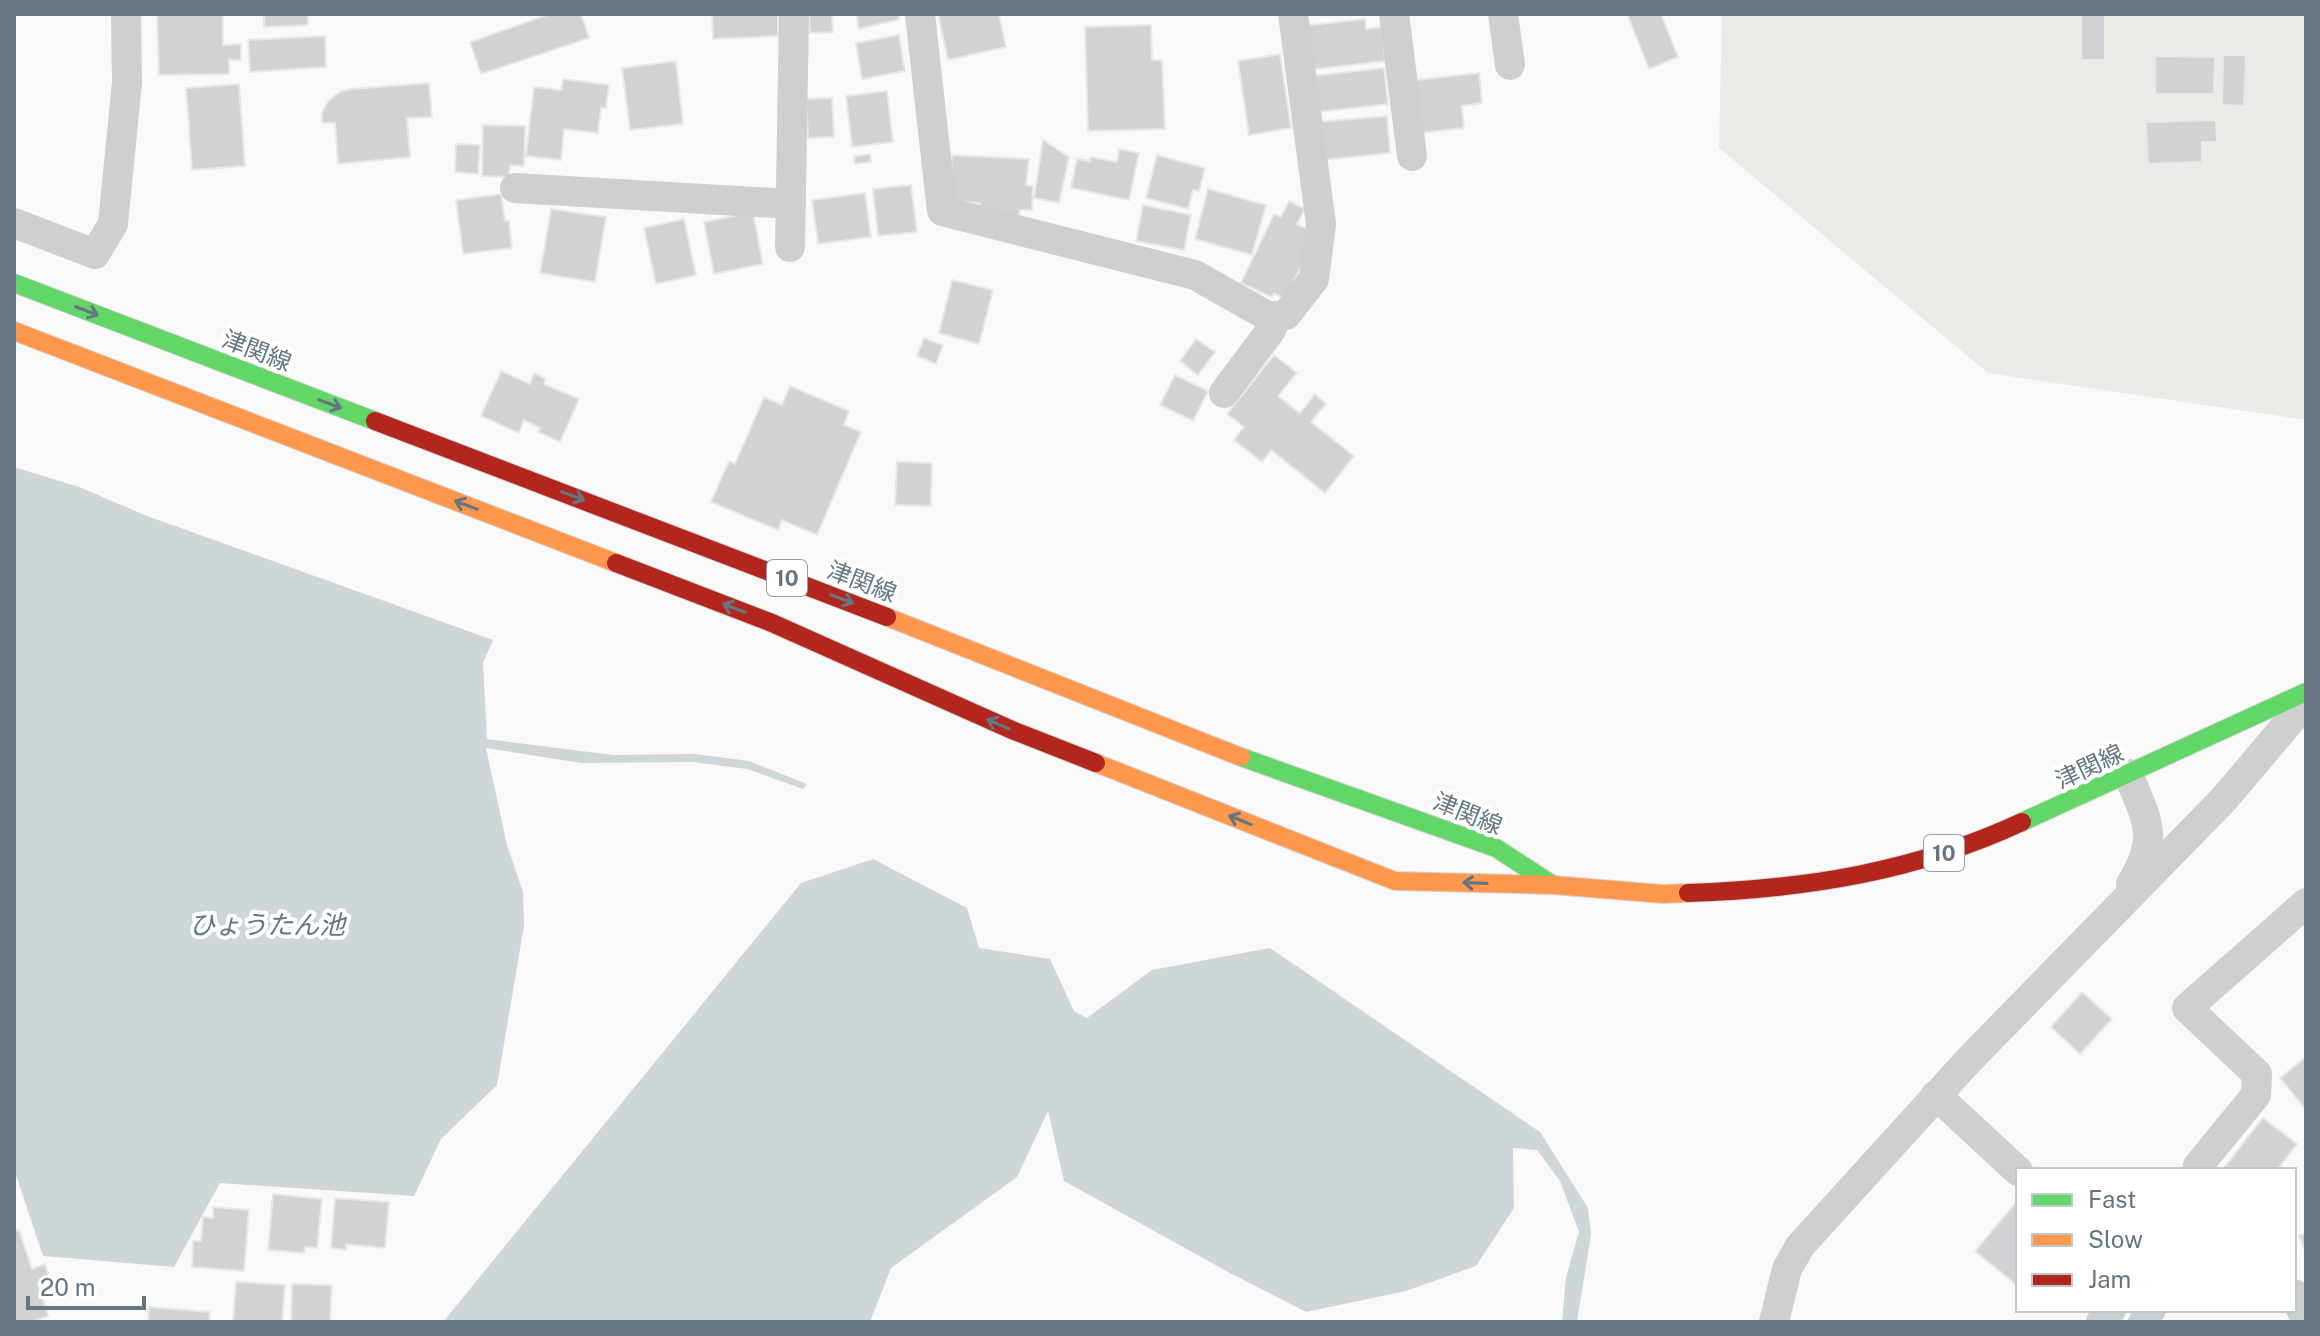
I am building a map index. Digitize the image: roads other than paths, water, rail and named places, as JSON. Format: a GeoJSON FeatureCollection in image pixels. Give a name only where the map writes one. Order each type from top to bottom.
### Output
{"type":"FeatureCollection","features":[{"type":"Feature","properties":{"kind":"main road","name":"津関線"},"geometry":{"type":"LineString","coordinates":[[14,283],[901,622],[1243,758],[1496,848],[1553,885]]}},
{"type":"Feature","properties":{"kind":"main road","name":"津関線"},"geometry":{"type":"LineString","coordinates":[[14,331],[772,623],[1012,730],[1395,881],[1553,885],[1663,894],[1746,891],[1847,879],[1931,858],[1999,833],[2306,692]]}},
{"type":"Feature","properties":{"kind":"street"},"geometry":{"type":"LineString","coordinates":[[14,223],[95,254],[113,224],[127,82],[126,14]]}},
{"type":"Feature","properties":{"kind":"street"},"geometry":{"type":"LineString","coordinates":[[790,247],[794,14]]}},
{"type":"Feature","properties":{"kind":"street"},"geometry":{"type":"LineString","coordinates":[[920,14],[942,211],[1195,275],[1269,317],[1286,315],[1314,279],[1321,224],[1293,14]]}},
{"type":"Feature","properties":{"kind":"street"},"geometry":{"type":"LineString","coordinates":[[1394,14],[1412,156]]}},
{"type":"Feature","properties":{"kind":"street"},"geometry":{"type":"LineString","coordinates":[[1503,14],[1510,65]]}},
{"type":"Feature","properties":{"kind":"street"},"geometry":{"type":"LineString","coordinates":[[515,188],[791,204]]}},
{"type":"Feature","properties":{"kind":"street"},"geometry":{"type":"LineString","coordinates":[[1224,393],[1271,330],[1276,316]]}},
{"type":"Feature","properties":{"kind":"street"},"geometry":{"type":"LineString","coordinates":[[1774,1322],[1787,1269],[1800,1246],[1936,1095],[2224,799],[2306,702]]}},
{"type":"Feature","properties":{"kind":"street"},"geometry":{"type":"LineString","coordinates":[[2112,913],[2140,870],[2149,844],[2148,821],[2128,774]]}},
{"type":"Feature","properties":{"kind":"street"},"geometry":{"type":"LineString","coordinates":[[2199,1168],[2256,1095],[2257,1074],[2187,1008],[2306,903]]}},
{"type":"Feature","properties":{"kind":"street"},"geometry":{"type":"LineString","coordinates":[[1936,1095],[2016,1169]]}},
{"type":"Feature","properties":{"kind":"street"},"geometry":{"type":"LineString","coordinates":[[2296,1298],[2306,1320]]}},
{"type":"Feature","properties":{"kind":"water","name":"ひょうたん池"},"geometry":{"type":"Polygon","coordinates":[[[14,467],[79,487],[147,516],[493,640],[483,663],[487,739],[613,755],[695,754],[749,761],[807,784],[803,789],[747,769],[693,762],[581,763],[486,748],[507,845],[523,892],[524,926],[497,1085],[441,1139],[414,1196],[220,1183],[174,1267],[43,1256],[14,1169],[14,467]]]}},
{"type":"Feature","properties":{"kind":"water"},"geometry":{"type":"Polygon","coordinates":[[[873,859],[967,908],[979,948],[1050,959],[1074,1011],[1087,1018],[1152,970],[1270,948],[1540,1132],[1588,1208],[1591,1235],[1577,1322],[1562,1322],[1566,1277],[1579,1232],[1560,1181],[1537,1150],[1513,1148],[1514,1208],[1476,1266],[1406,1291],[1306,1312],[1064,1181],[1048,1111],[1017,1177],[891,1268],[870,1322],[443,1322],[801,883],[873,859]]]}}]}
